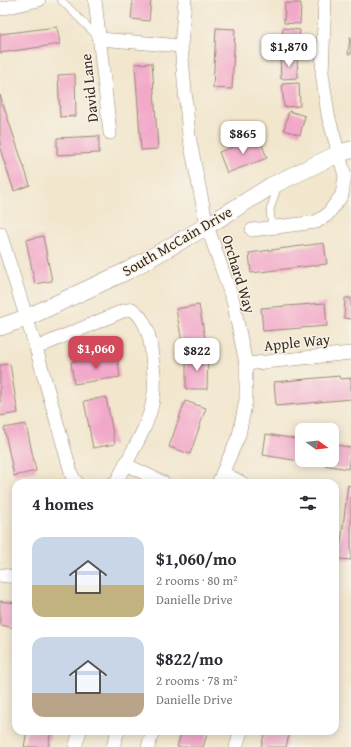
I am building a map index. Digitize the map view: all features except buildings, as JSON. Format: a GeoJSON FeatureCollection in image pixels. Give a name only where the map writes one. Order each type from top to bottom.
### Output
{"type":"FeatureCollection","features":[{"type":"Feature","properties":{"kind":"street"},"geometry":{"type":"LineString","coordinates":[[0,9],[39,0]]}},
{"type":"Feature","properties":{"kind":"street","name":"David Lane"},"geometry":{"type":"LineString","coordinates":[[96,0],[110,133]]}},
{"type":"Feature","properties":{"kind":"street","name":"Orchard Way"},"geometry":{"type":"LineString","coordinates":[[185,0],[181,46],[189,136],[207,226],[233,301],[246,364],[246,400],[239,435],[220,478]]}},
{"type":"Feature","properties":{"kind":"street"},"geometry":{"type":"LineString","coordinates":[[252,230],[316,222],[327,215],[342,195],[345,176],[345,152],[328,115],[322,73],[326,0]]}},
{"type":"Feature","properties":{"kind":"street","name":"David Lane"},"geometry":{"type":"LineString","coordinates":[[100,39],[181,46]]}},
{"type":"Feature","properties":{"kind":"street","name":"South McCain Drive"},"geometry":{"type":"LineString","coordinates":[[0,327],[26,318],[129,270],[207,226],[279,182],[345,152]]}},
{"type":"Feature","properties":{"kind":"street"},"geometry":{"type":"LineString","coordinates":[[0,233],[36,348],[72,476],[74,479]]}},
{"type":"Feature","properties":{"kind":"street"},"geometry":{"type":"LineString","coordinates":[[36,348],[123,311],[132,309],[141,315],[150,340],[154,378],[153,401],[143,430],[118,479]]}},
{"type":"Feature","properties":{"kind":"street","name":"Apple Way"},"geometry":{"type":"LineString","coordinates":[[246,364],[351,353]]}},
{"type":"Feature","properties":{"kind":"street"},"geometry":{"type":"LineString","coordinates":[[125,464],[156,479]]}},
{"type":"Feature","properties":{"kind":"street"},"geometry":{"type":"LineString","coordinates":[[0,575],[12,576]]}},
{"type":"Feature","properties":{"kind":"street"},"geometry":{"type":"LineString","coordinates":[[75,747],[79,735]]}},
{"type":"Feature","properties":{"kind":"street"},"geometry":{"type":"LineString","coordinates":[[113,747],[117,735]]}},
{"type":"Feature","properties":{"kind":"street"},"geometry":{"type":"LineString","coordinates":[[148,747],[152,735]]}},
{"type":"Feature","properties":{"kind":"street"},"geometry":{"type":"LineString","coordinates":[[236,747],[240,735]]}},
{"type":"Feature","properties":{"kind":"lane"},"geometry":{"type":"LineString","coordinates":[[61,0],[100,39]]}},
{"type":"Feature","properties":{"kind":"lane"},"geometry":{"type":"LineString","coordinates":[[272,228],[270,210],[272,197],[279,182]]}}]}
